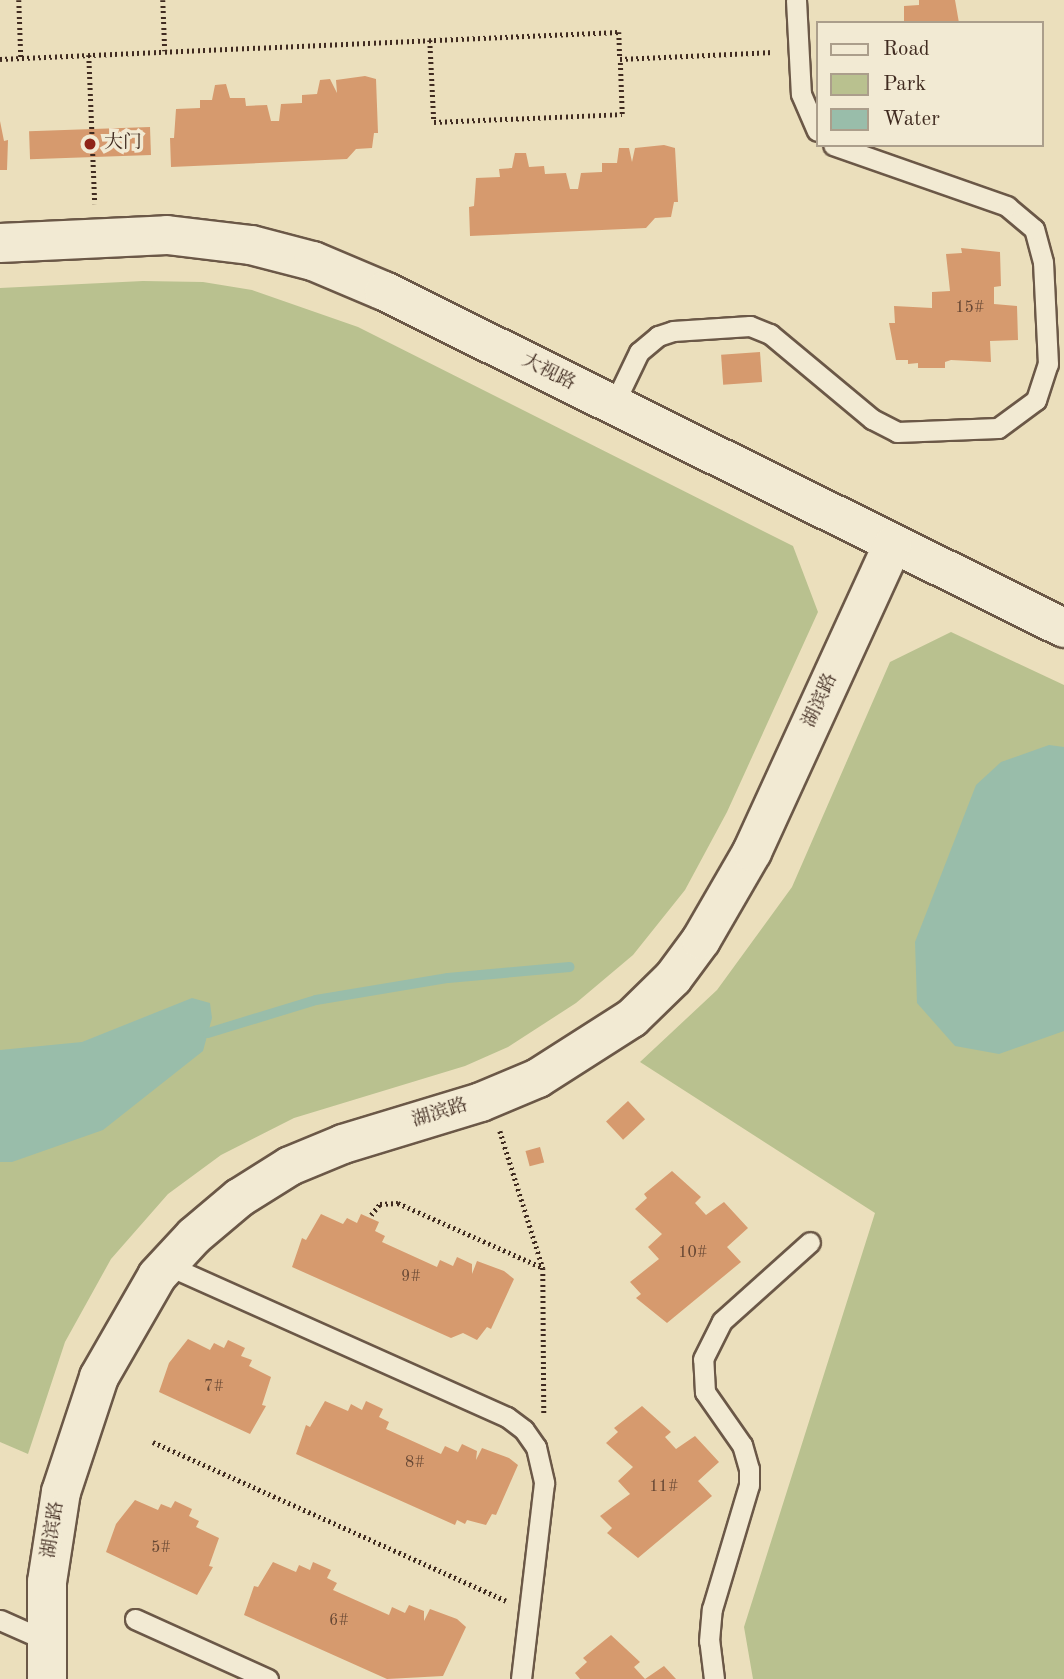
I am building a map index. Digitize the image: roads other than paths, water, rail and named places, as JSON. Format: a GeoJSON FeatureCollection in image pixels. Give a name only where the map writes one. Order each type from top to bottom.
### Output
{"type":"FeatureCollection","features":[{"type":"Feature","properties":{"kind":"street","name":"大视路"},"geometry":{"type":"LineString","coordinates":[[0,243],[167,235],[251,245],[313,261],[384,291],[892,546],[1064,628]]}},
{"type":"Feature","properties":{"kind":"street","name":"湖滨路"},"geometry":{"type":"LineString","coordinates":[[47,1679],[45,1640],[50,1544],[61,1492],[99,1377],[126,1325],[167,1265],[239,1199],[290,1166],[343,1144],[490,1098],[538,1078],[632,1018],[673,978],[701,940],[752,852],[892,546]]}},
{"type":"Feature","properties":{"kind":"lane"},"geometry":{"type":"LineString","coordinates":[[796,0],[804,109],[816,129]]}},
{"type":"Feature","properties":{"kind":"lane"},"geometry":{"type":"LineString","coordinates":[[613,406],[639,352],[658,336],[750,326],[770,334],[872,419],[897,432],[998,428],[1036,401],[1048,364],[1043,262],[1034,229],[1007,206],[839,147]]}},
{"type":"Feature","properties":{"kind":"lane"},"geometry":{"type":"LineString","coordinates":[[715,1679],[709,1641],[712,1609],[749,1485],[749,1469],[742,1445],[705,1392],[703,1359],[722,1321],[810,1242]]}},
{"type":"Feature","properties":{"kind":"lane"},"geometry":{"type":"LineString","coordinates":[[167,1265],[507,1417],[524,1430],[536,1447],[544,1483],[521,1679]]}},
{"type":"Feature","properties":{"kind":"lane"},"geometry":{"type":"LineString","coordinates":[[135,1619],[268,1679]]}},
{"type":"Feature","properties":{"kind":"lane"},"geometry":{"type":"LineString","coordinates":[[0,1620],[45,1640]]}},
{"type":"Feature","properties":{"kind":"water"},"geometry":{"type":"Polygon","coordinates":[[[1049,745],[1064,747],[1064,1031],[999,1054],[955,1046],[917,1003],[915,942],[976,785],[1001,762],[1049,745]]]}},
{"type":"Feature","properties":{"kind":"water"},"geometry":{"type":"Polygon","coordinates":[[[192,998],[210,1003],[212,1018],[203,1051],[103,1130],[12,1162],[0,1162],[0,1050],[82,1042],[192,998]]]}},
{"type":"Feature","properties":{"kind":"waterway"},"geometry":{"type":"LineString","coordinates":[[208,1033],[316,1000],[448,978],[570,967]]}},
{"type":"Feature","properties":{"kind":"place","name":"大门"},"geometry":{"type":"Point","coordinates":[90,144]}}]}
